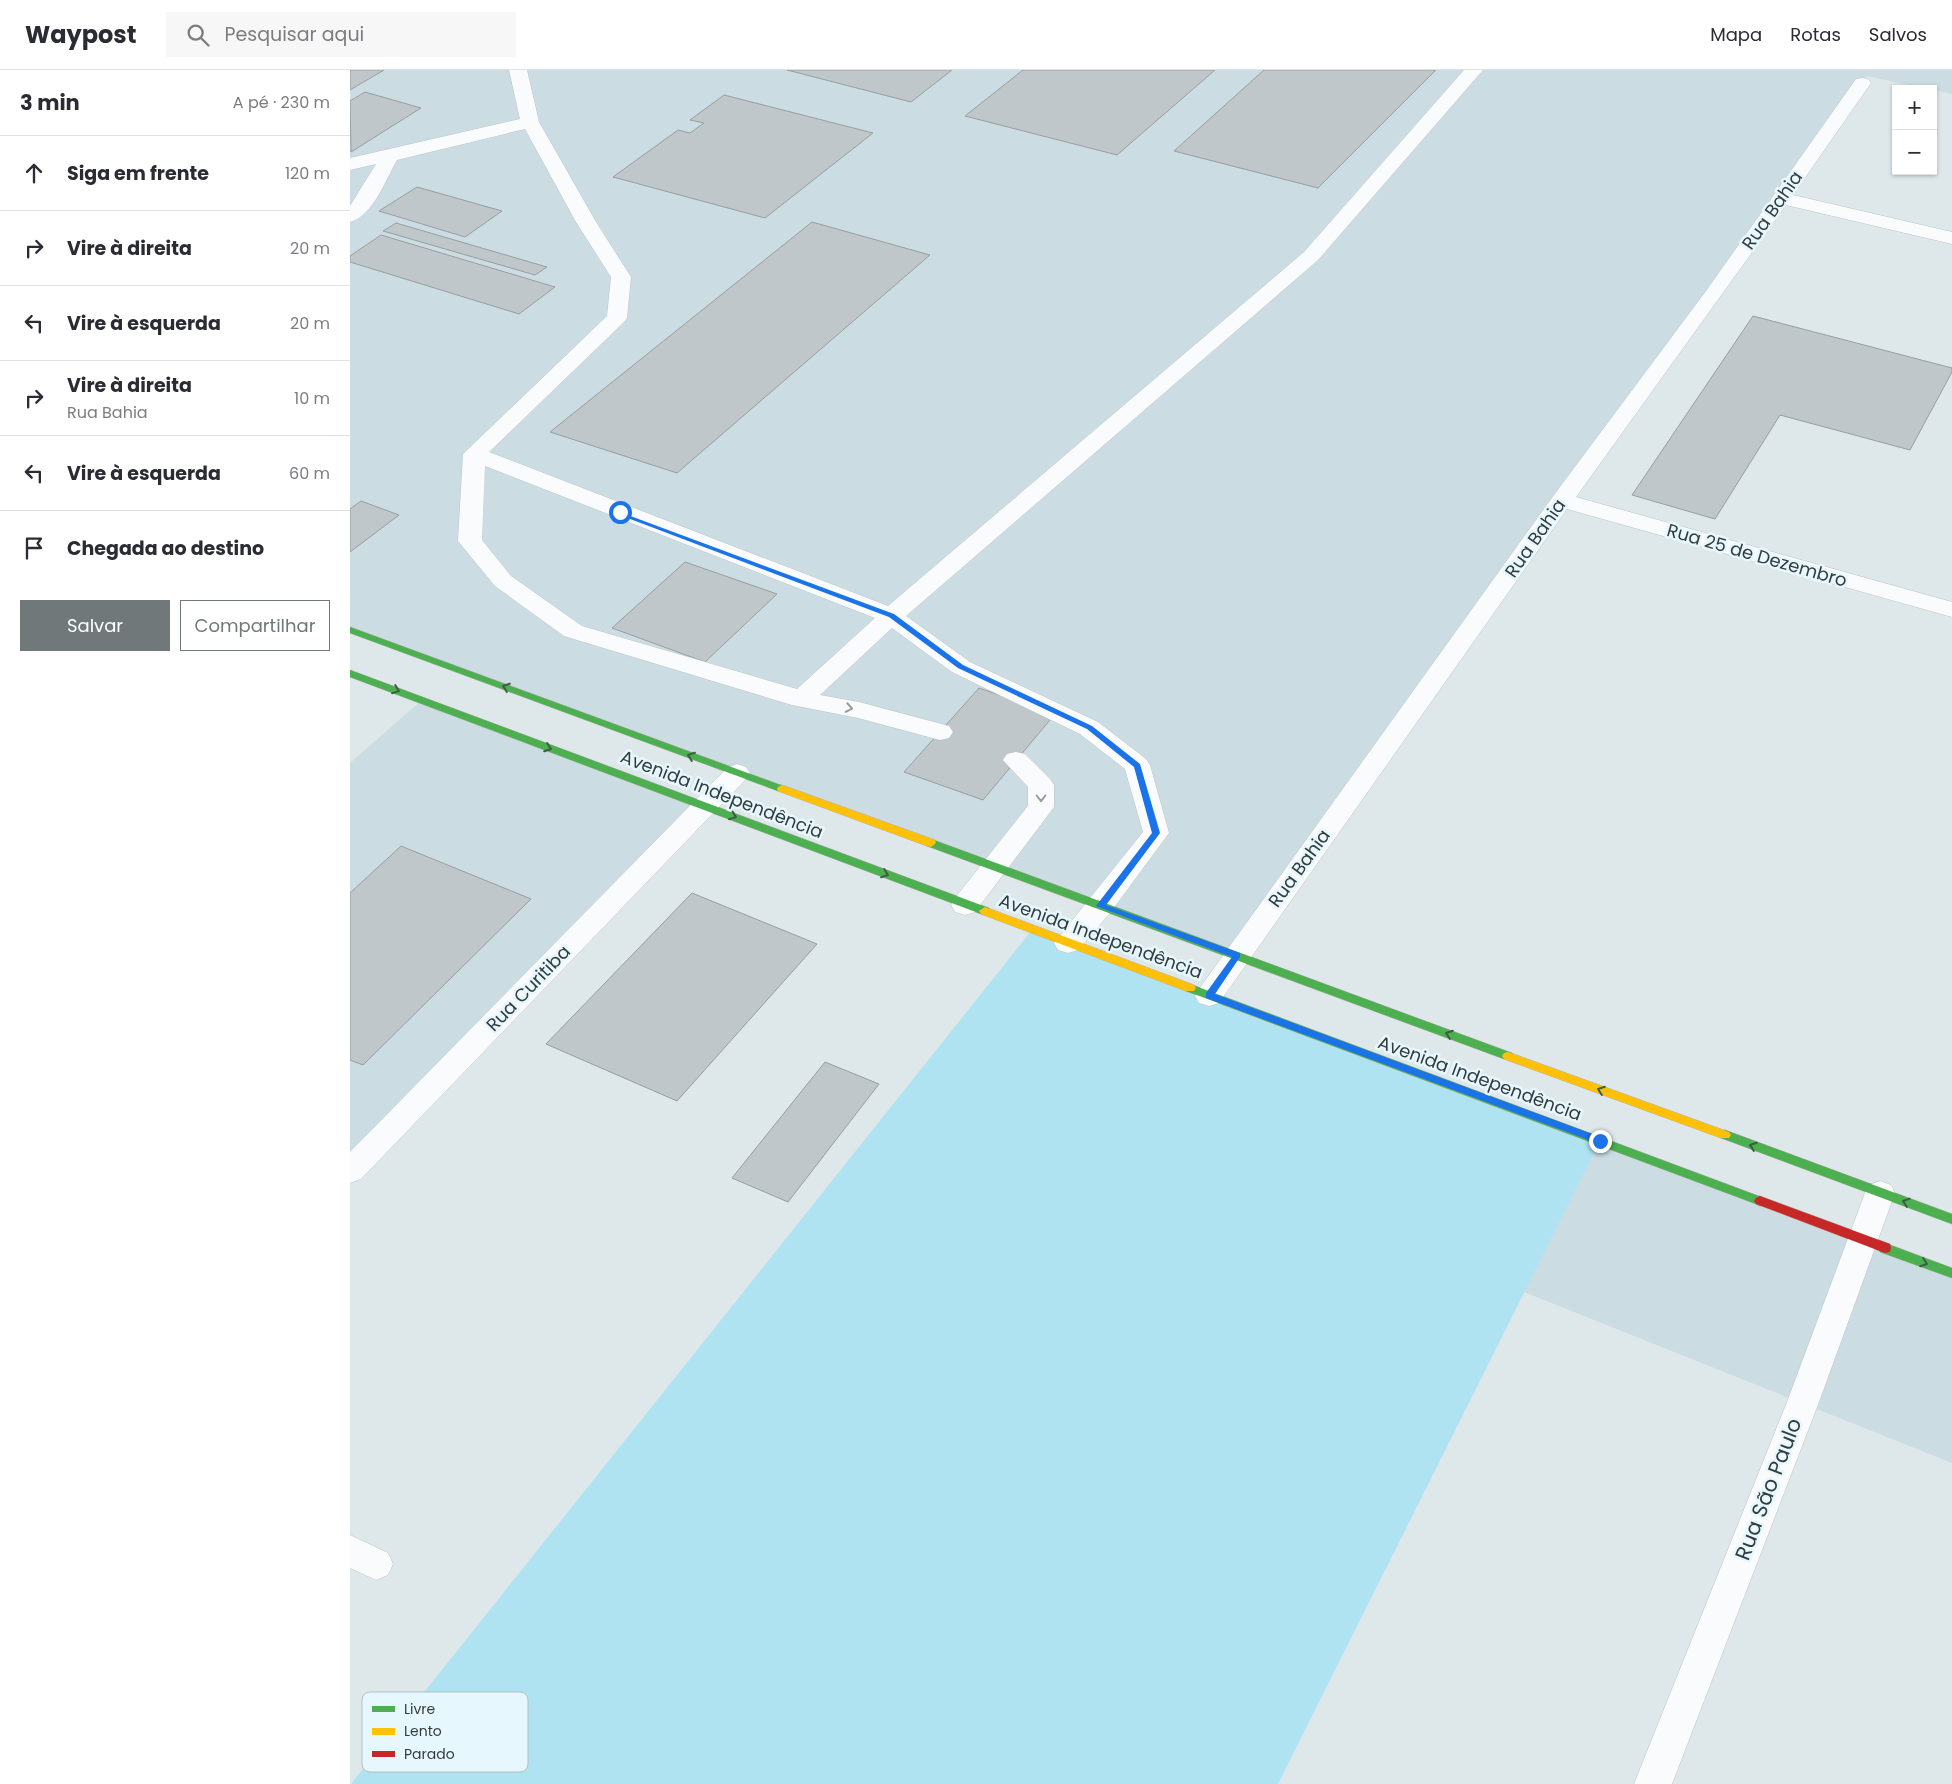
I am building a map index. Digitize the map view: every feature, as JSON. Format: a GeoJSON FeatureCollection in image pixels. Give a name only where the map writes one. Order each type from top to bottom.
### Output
{"type":"FeatureCollection","features":[{"type":"Feature","properties":{"kind":"main road","name":"Avenida Independência"},"geometry":{"type":"LineString","coordinates":[[350,630],[529,700],[737,773],[1237,955],[1952,1219]]}},
{"type":"Feature","properties":{"kind":"main road","name":"Avenida Independência"},"geometry":{"type":"LineString","coordinates":[[350,673],[499,725],[965,905],[1952,1273]]}},
{"type":"Feature","properties":{"kind":"street"},"geometry":{"type":"LineString","coordinates":[[518,70],[530,122],[586,222],[621,277],[617,318],[474,454],[470,541],[503,581],[573,631],[801,699],[859,710],[940,732]]}},
{"type":"Feature","properties":{"kind":"street"},"geometry":{"type":"LineString","coordinates":[[801,699],[891,616],[1311,256],[1474,70]]}},
{"type":"Feature","properties":{"kind":"street","name":"Rua Bahia"},"geometry":{"type":"LineString","coordinates":[[1209,996],[1862,83]]}},
{"type":"Feature","properties":{"kind":"street"},"geometry":{"type":"LineString","coordinates":[[350,164],[530,122]]}},
{"type":"Feature","properties":{"kind":"street"},"geometry":{"type":"LineString","coordinates":[[350,216],[361,206],[390,156]]}},
{"type":"Feature","properties":{"kind":"street"},"geometry":{"type":"LineString","coordinates":[[1781,198],[1952,238]]}},
{"type":"Feature","properties":{"kind":"street"},"geometry":{"type":"LineString","coordinates":[[474,454],[891,616],[961,667],[1089,728],[1138,765],[1156,833],[1100,906],[1068,943]]}},
{"type":"Feature","properties":{"kind":"street","name":"Rua 25 de Dezembro"},"geometry":{"type":"LineString","coordinates":[[1562,500],[1952,610]]}},
{"type":"Feature","properties":{"kind":"street"},"geometry":{"type":"LineString","coordinates":[[965,905],[1041,807],[1041,785],[1016,760]]}},
{"type":"Feature","properties":{"kind":"street","name":"Rua Curitiba"},"geometry":{"type":"LineString","coordinates":[[350,1171],[737,773]]}},
{"type":"Feature","properties":{"kind":"street","name":"Rua São Paulo"},"geometry":{"type":"LineString","coordinates":[[1653,1784],[1799,1411],[1880,1193]]}},
{"type":"Feature","properties":{"kind":"shaded area"},"geometry":{"type":"Polygon","coordinates":[[[350,70],[1952,70],[1952,94],[1937,91],[1937,85],[1910,85],[1867,76],[1713,295],[1237,955],[350,630],[350,70]]]}},
{"type":"Feature","properties":{"kind":"shaded area"},"geometry":{"type":"Polygon","coordinates":[[[422,700],[706,806],[350,1171],[350,763],[422,700]]]}},
{"type":"Feature","properties":{"kind":"shaded area"},"geometry":{"type":"Polygon","coordinates":[[[1032,930],[1600,1141],[1278,1784],[351,1784],[362,1770],[362,1772],[528,1772],[528,1692],[424,1692],[1032,930]]]}},
{"type":"Feature","properties":{"kind":"shaded area"},"geometry":{"type":"Polygon","coordinates":[[[1600,1141],[1952,1273],[1952,1463],[1524,1292],[1600,1141]]]}},
{"type":"Feature","properties":{"kind":"building"},"geometry":{"type":"Polygon","coordinates":[[[350,70],[384,70],[350,90],[350,70]]]}},
{"type":"Feature","properties":{"kind":"building"},"geometry":{"type":"Polygon","coordinates":[[[787,70],[952,70],[911,102],[787,70]]]}},
{"type":"Feature","properties":{"kind":"building"},"geometry":{"type":"Polygon","coordinates":[[[1023,70],[1215,70],[1117,155],[965,116],[1023,70]]]}},
{"type":"Feature","properties":{"kind":"building"},"geometry":{"type":"Polygon","coordinates":[[[1264,70],[1436,70],[1318,188],[1174,151],[1264,70]]]}},
{"type":"Feature","properties":{"kind":"building"},"geometry":{"type":"Polygon","coordinates":[[[365,92],[421,108],[351,152],[350,101],[365,92]]]}},
{"type":"Feature","properties":{"kind":"building"},"geometry":{"type":"Polygon","coordinates":[[[724,95],[873,133],[765,218],[613,177],[678,130],[690,133],[704,123],[690,120],[724,95]]]}},
{"type":"Feature","properties":{"kind":"building"},"geometry":{"type":"Polygon","coordinates":[[[417,187],[502,211],[465,237],[379,211],[417,187]]]}},
{"type":"Feature","properties":{"kind":"building"},"geometry":{"type":"Polygon","coordinates":[[[812,222],[930,255],[677,473],[550,432],[812,222]]]}},
{"type":"Feature","properties":{"kind":"building"},"geometry":{"type":"Polygon","coordinates":[[[396,223],[547,267],[535,275],[383,231],[396,223]]]}},
{"type":"Feature","properties":{"kind":"building"},"geometry":{"type":"Polygon","coordinates":[[[381,235],[555,287],[519,314],[350,262],[350,256],[381,235]]]}},
{"type":"Feature","properties":{"kind":"building"},"geometry":{"type":"Polygon","coordinates":[[[1753,316],[1952,368],[1952,372],[1910,450],[1780,415],[1715,519],[1632,495],[1753,316]]]}},
{"type":"Feature","properties":{"kind":"building"},"geometry":{"type":"Polygon","coordinates":[[[361,501],[399,515],[350,552],[350,509],[361,501]]]}},
{"type":"Feature","properties":{"kind":"building"},"geometry":{"type":"Polygon","coordinates":[[[685,562],[777,594],[705,662],[612,628],[685,562]]]}},
{"type":"Feature","properties":{"kind":"building"},"geometry":{"type":"Polygon","coordinates":[[[979,688],[1055,714],[983,800],[904,772],[979,688]]]}},
{"type":"Feature","properties":{"kind":"building"},"geometry":{"type":"Polygon","coordinates":[[[401,846],[531,899],[363,1065],[350,1060],[350,893],[401,846]]]}},
{"type":"Feature","properties":{"kind":"building"},"geometry":{"type":"Polygon","coordinates":[[[692,893],[817,944],[677,1101],[546,1044],[692,893]]]}},
{"type":"Feature","properties":{"kind":"building"},"geometry":{"type":"Polygon","coordinates":[[[825,1062],[879,1084],[788,1202],[732,1178],[825,1062]]]}},
{"type":"Feature","properties":{"kind":"traffic: fast"},"geometry":{"type":"LineString","coordinates":[[350,630],[782,789]]}},
{"type":"Feature","properties":{"kind":"traffic: fast"},"geometry":{"type":"LineString","coordinates":[[350,673],[985,911]]}},
{"type":"Feature","properties":{"kind":"traffic: fast"},"geometry":{"type":"LineString","coordinates":[[931,843],[1508,1056]]}},
{"type":"Feature","properties":{"kind":"traffic: fast"},"geometry":{"type":"LineString","coordinates":[[1190,988],[1760,1201]]}},
{"type":"Feature","properties":{"kind":"traffic: fast"},"geometry":{"type":"LineString","coordinates":[[1725,1135],[1952,1219]]}},
{"type":"Feature","properties":{"kind":"traffic: fast"},"geometry":{"type":"LineString","coordinates":[[1885,1248],[1952,1273]]}},
{"type":"Feature","properties":{"kind":"traffic: slow"},"geometry":{"type":"LineString","coordinates":[[782,789],[931,843]]}},
{"type":"Feature","properties":{"kind":"traffic: slow"},"geometry":{"type":"LineString","coordinates":[[985,911],[1190,988]]}},
{"type":"Feature","properties":{"kind":"traffic: slow"},"geometry":{"type":"LineString","coordinates":[[1508,1056],[1725,1135]]}},
{"type":"Feature","properties":{"kind":"traffic: jam"},"geometry":{"type":"LineString","coordinates":[[1760,1201],[1885,1248]]}},
{"type":"Feature","properties":{"kind":"route"},"geometry":{"type":"LineString","coordinates":[[620,512],[891,616],[961,667],[1089,728],[1138,765],[1156,833],[1100,906],[1237,955],[1209,996],[1600,1141]]}}]}
